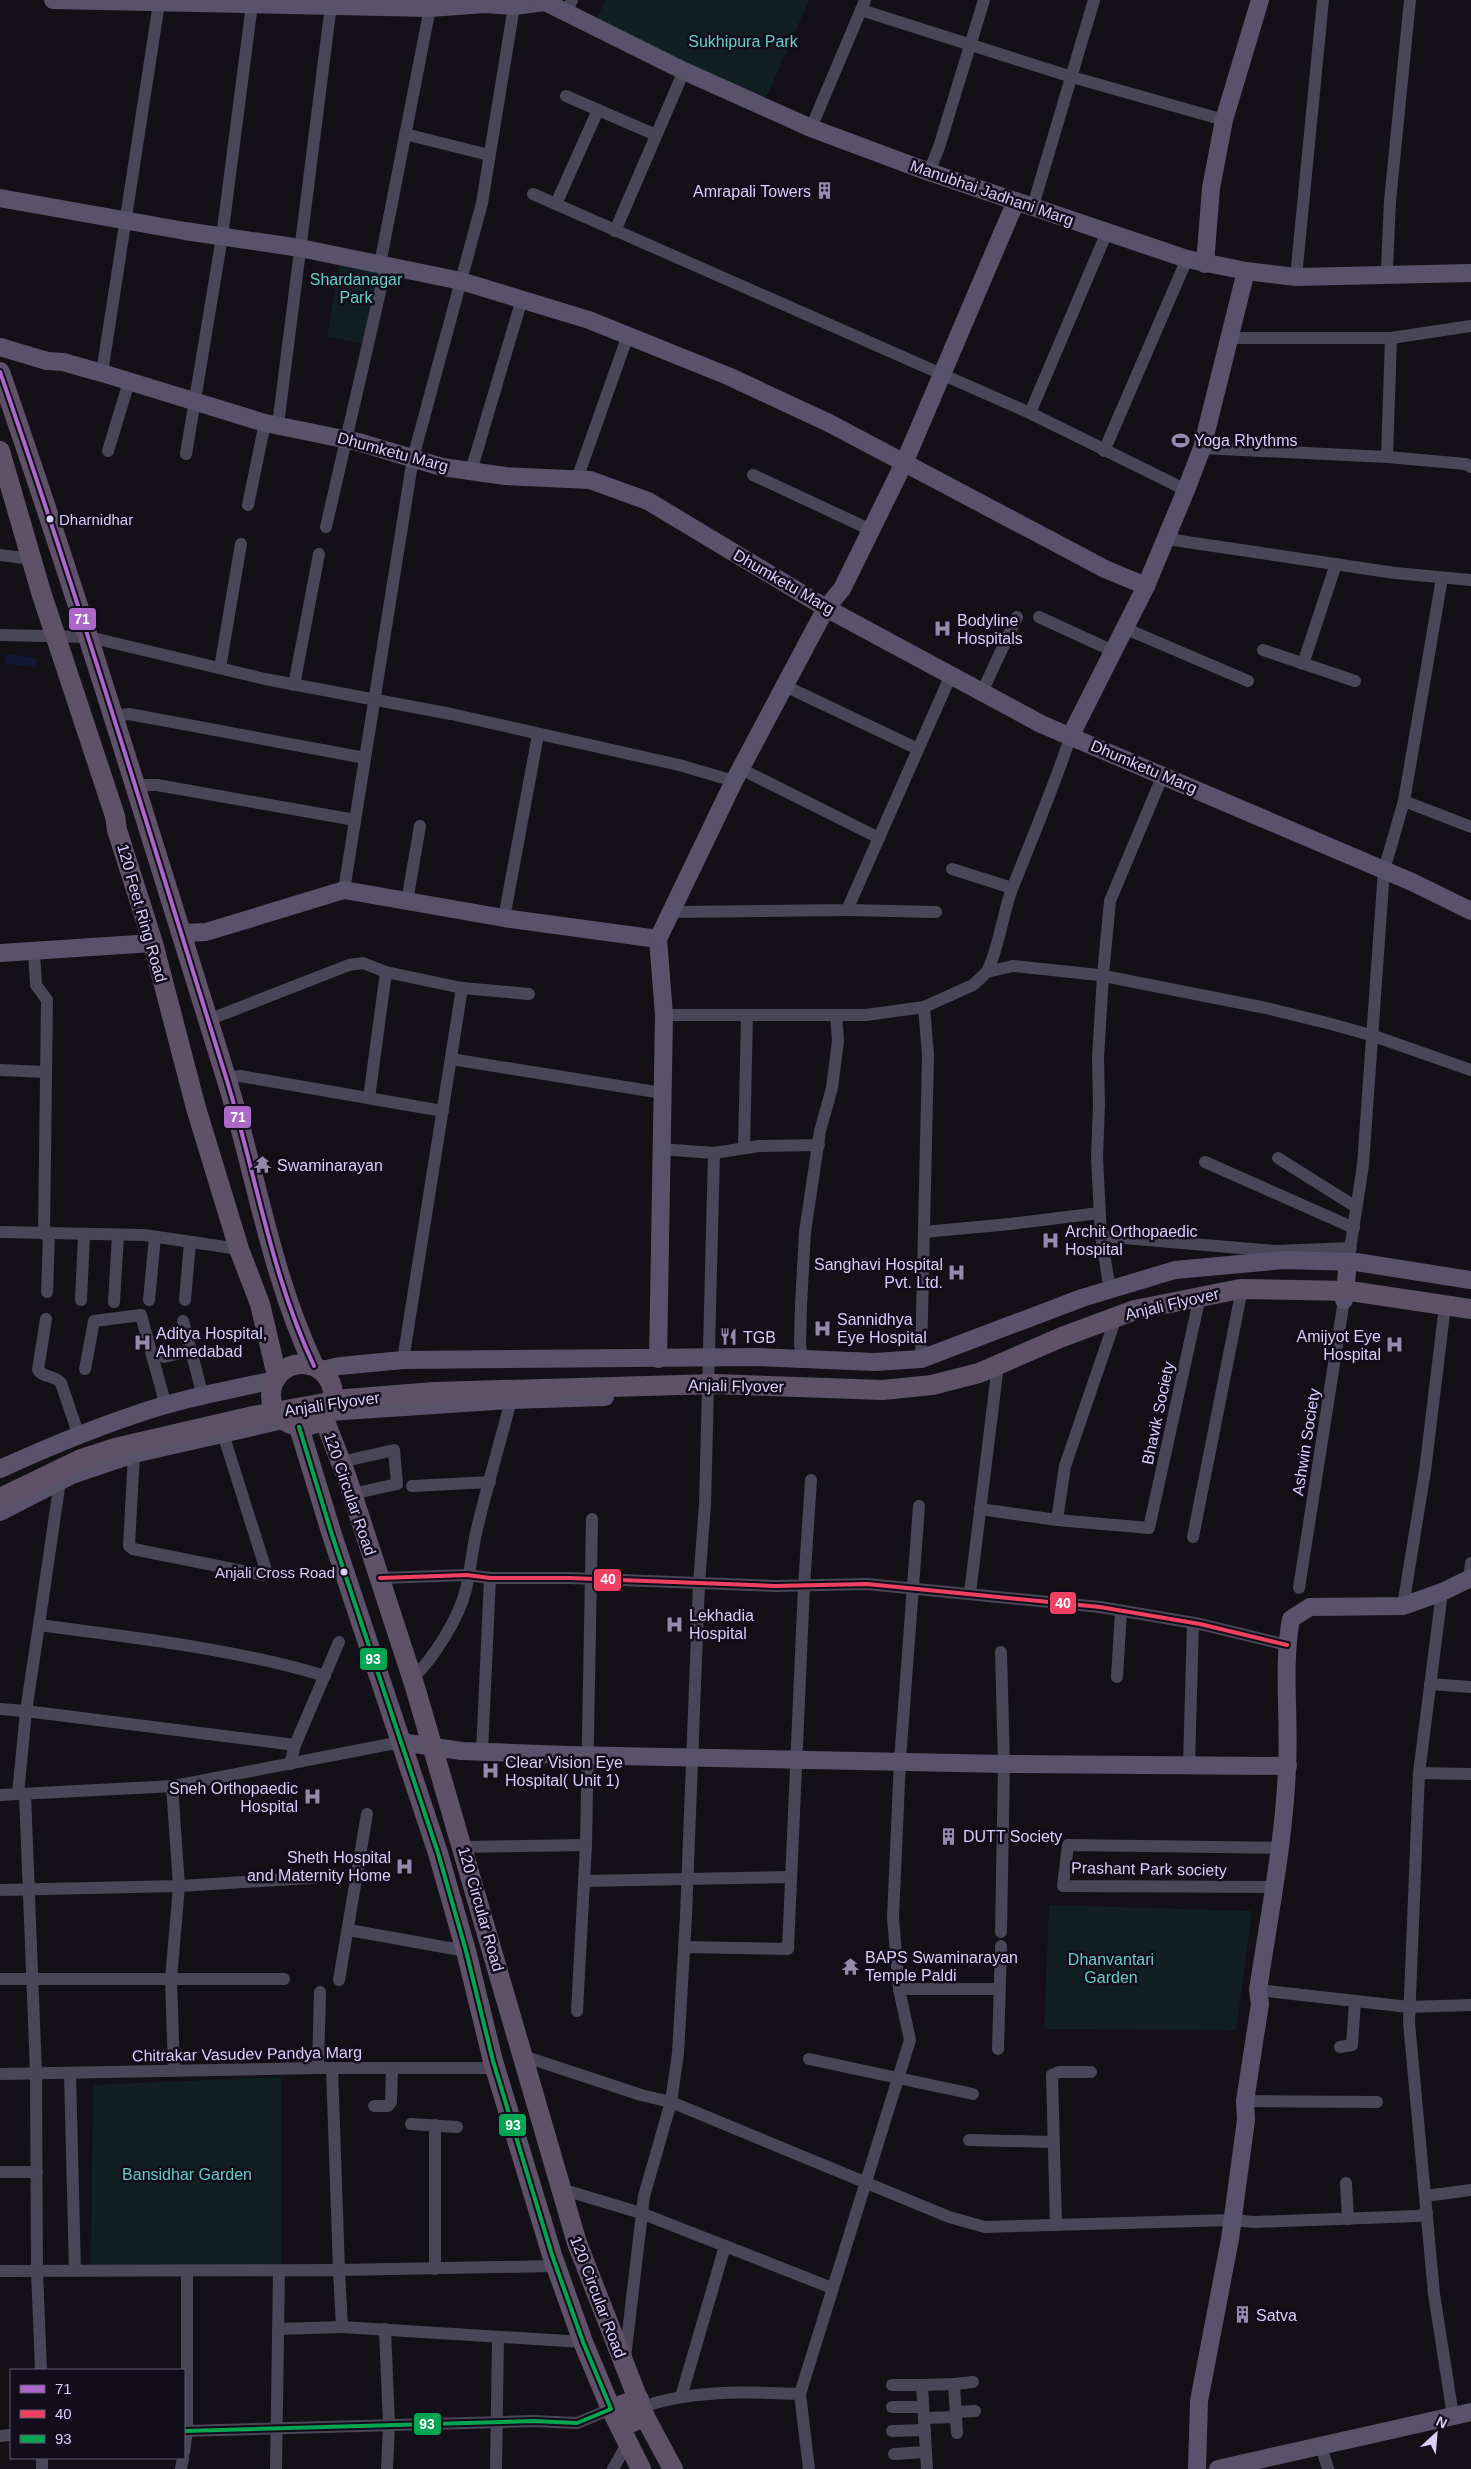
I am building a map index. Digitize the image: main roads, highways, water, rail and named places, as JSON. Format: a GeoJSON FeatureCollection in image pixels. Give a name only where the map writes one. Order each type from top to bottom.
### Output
{"type":"FeatureCollection","features":[{"type":"Feature","properties":{"kind":"main road","name":"120 Feet Ring Road"},"geometry":{"type":"LineString","coordinates":[[0,372],[89,637],[183,933],[226,1078],[287,1297],[302,1341],[318,1368]]}},
{"type":"Feature","properties":{"kind":"main road","name":"120 Feet Ring Road"},"geometry":{"type":"LineString","coordinates":[[0,451],[3,471],[112,807],[117,830],[153,943],[196,1108],[239,1249],[260,1304],[276,1378]]}},
{"type":"Feature","properties":{"kind":"main road","name":"Anjali Flyover"},"geometry":{"type":"LineString","coordinates":[[0,1484],[74,1449],[115,1435],[214,1411],[341,1388],[430,1379],[533,1375],[671,1372],[882,1378],[930,1373],[975,1361],[1057,1326],[1132,1298],[1196,1284],[1239,1278],[1329,1277],[1471,1296]]}},
{"type":"Feature","properties":{"kind":"main road","name":"Anjali Flyover"},"geometry":{"type":"LineString","coordinates":[[0,1498],[81,1459],[115,1448],[253,1416],[346,1399],[443,1391],[714,1384],[883,1390],[932,1385],[979,1373],[1062,1338],[1136,1310],[1240,1289],[1350,1291],[1471,1309]]}},
{"type":"Feature","properties":{"kind":"main road"},"geometry":{"type":"LineString","coordinates":[[294,1365],[318,1368],[333,1385],[333,1404],[326,1416],[316,1424],[291,1423],[274,1410],[271,1398],[276,1378],[284,1369],[294,1365]]}},
{"type":"Feature","properties":{"kind":"main road","name":"120 Circular Road"},"geometry":{"type":"LineString","coordinates":[[326,1416],[412,1679],[576,2243],[642,2408],[674,2469]]}},
{"type":"Feature","properties":{"kind":"main road","name":"120 Circular Road"},"geometry":{"type":"LineString","coordinates":[[291,1423],[332,1535],[435,1844],[466,1951],[495,2068],[556,2266],[584,2342],[623,2436]]}},
{"type":"Feature","properties":{"kind":"main road"},"geometry":{"type":"LineString","coordinates":[[611,2409],[642,2408]]}},
{"type":"Feature","properties":{"kind":"main road"},"geometry":{"type":"LineString","coordinates":[[641,2469],[623,2436],[642,2408]]}},
{"type":"Feature","properties":{"kind":"water"},"geometry":{"type":"Polygon","coordinates":[[[6,654],[37,658],[36,667],[5,664],[6,654]]]}},
{"type":"Feature","properties":{"kind":"place","name":"Amrapali Towers"},"geometry":{"type":"Point","coordinates":[825,191]}},
{"type":"Feature","properties":{"kind":"place","name":"Yoga Rhythms"},"geometry":{"type":"Point","coordinates":[1180,440]}},
{"type":"Feature","properties":{"kind":"place","name":"Dharnidhar"},"geometry":{"type":"Point","coordinates":[50,519]}},
{"type":"Feature","properties":{"kind":"place","name":"Bodyline Hospitals"},"geometry":{"type":"Point","coordinates":[943,629]}},
{"type":"Feature","properties":{"kind":"place","name":"Swaminarayan"},"geometry":{"type":"Point","coordinates":[263,1165]}},
{"type":"Feature","properties":{"kind":"place","name":"Archit Orthopaedic Hospital"},"geometry":{"type":"Point","coordinates":[1051,1240]}},
{"type":"Feature","properties":{"kind":"place","name":"Sanghavi Hospital Pvt. Ltd."},"geometry":{"type":"Point","coordinates":[957,1273]}},
{"type":"Feature","properties":{"kind":"place","name":"Sannidhya Eye Hospital"},"geometry":{"type":"Point","coordinates":[823,1328]}},
{"type":"Feature","properties":{"kind":"place","name":"TGB"},"geometry":{"type":"Point","coordinates":[729,1337]}},
{"type":"Feature","properties":{"kind":"place","name":"Aditya Hospital, Ahmedabad"},"geometry":{"type":"Point","coordinates":[142,1342]}},
{"type":"Feature","properties":{"kind":"place","name":"Amijyot Eye Hospital"},"geometry":{"type":"Point","coordinates":[1395,1345]}},
{"type":"Feature","properties":{"kind":"place","name":"Anjali Cross Road"},"geometry":{"type":"Point","coordinates":[344,1572]}},
{"type":"Feature","properties":{"kind":"place","name":"Lekhadia Hospital"},"geometry":{"type":"Point","coordinates":[675,1624]}},
{"type":"Feature","properties":{"kind":"place","name":"Clear Vision Eye Hospital( Unit 1)"},"geometry":{"type":"Point","coordinates":[491,1771]}},
{"type":"Feature","properties":{"kind":"place","name":"Sneh Orthopaedic Hospital"},"geometry":{"type":"Point","coordinates":[312,1797]}},
{"type":"Feature","properties":{"kind":"place","name":"DUTT Society"},"geometry":{"type":"Point","coordinates":[949,1836]}},
{"type":"Feature","properties":{"kind":"place","name":"Sheth Hospital and Maternity Home"},"geometry":{"type":"Point","coordinates":[405,1866]}},
{"type":"Feature","properties":{"kind":"place","name":"BAPS Swaminarayan Temple Paldi"},"geometry":{"type":"Point","coordinates":[851,1966]}},
{"type":"Feature","properties":{"kind":"place","name":"Satva"},"geometry":{"type":"Point","coordinates":[1242,2315]}},
{"type":"Feature","properties":{"kind":"park label","name":"Sukhipura Park"},"geometry":{"type":"Point","coordinates":[743,41]}},
{"type":"Feature","properties":{"kind":"park label","name":"Shardanagar Park"},"geometry":{"type":"Point","coordinates":[356,288]}},
{"type":"Feature","properties":{"kind":"park label","name":"Dhanvantari Garden"},"geometry":{"type":"Point","coordinates":[1111,1968]}},
{"type":"Feature","properties":{"kind":"park label","name":"Bansidhar Garden"},"geometry":{"type":"Point","coordinates":[187,2174]}}]}
